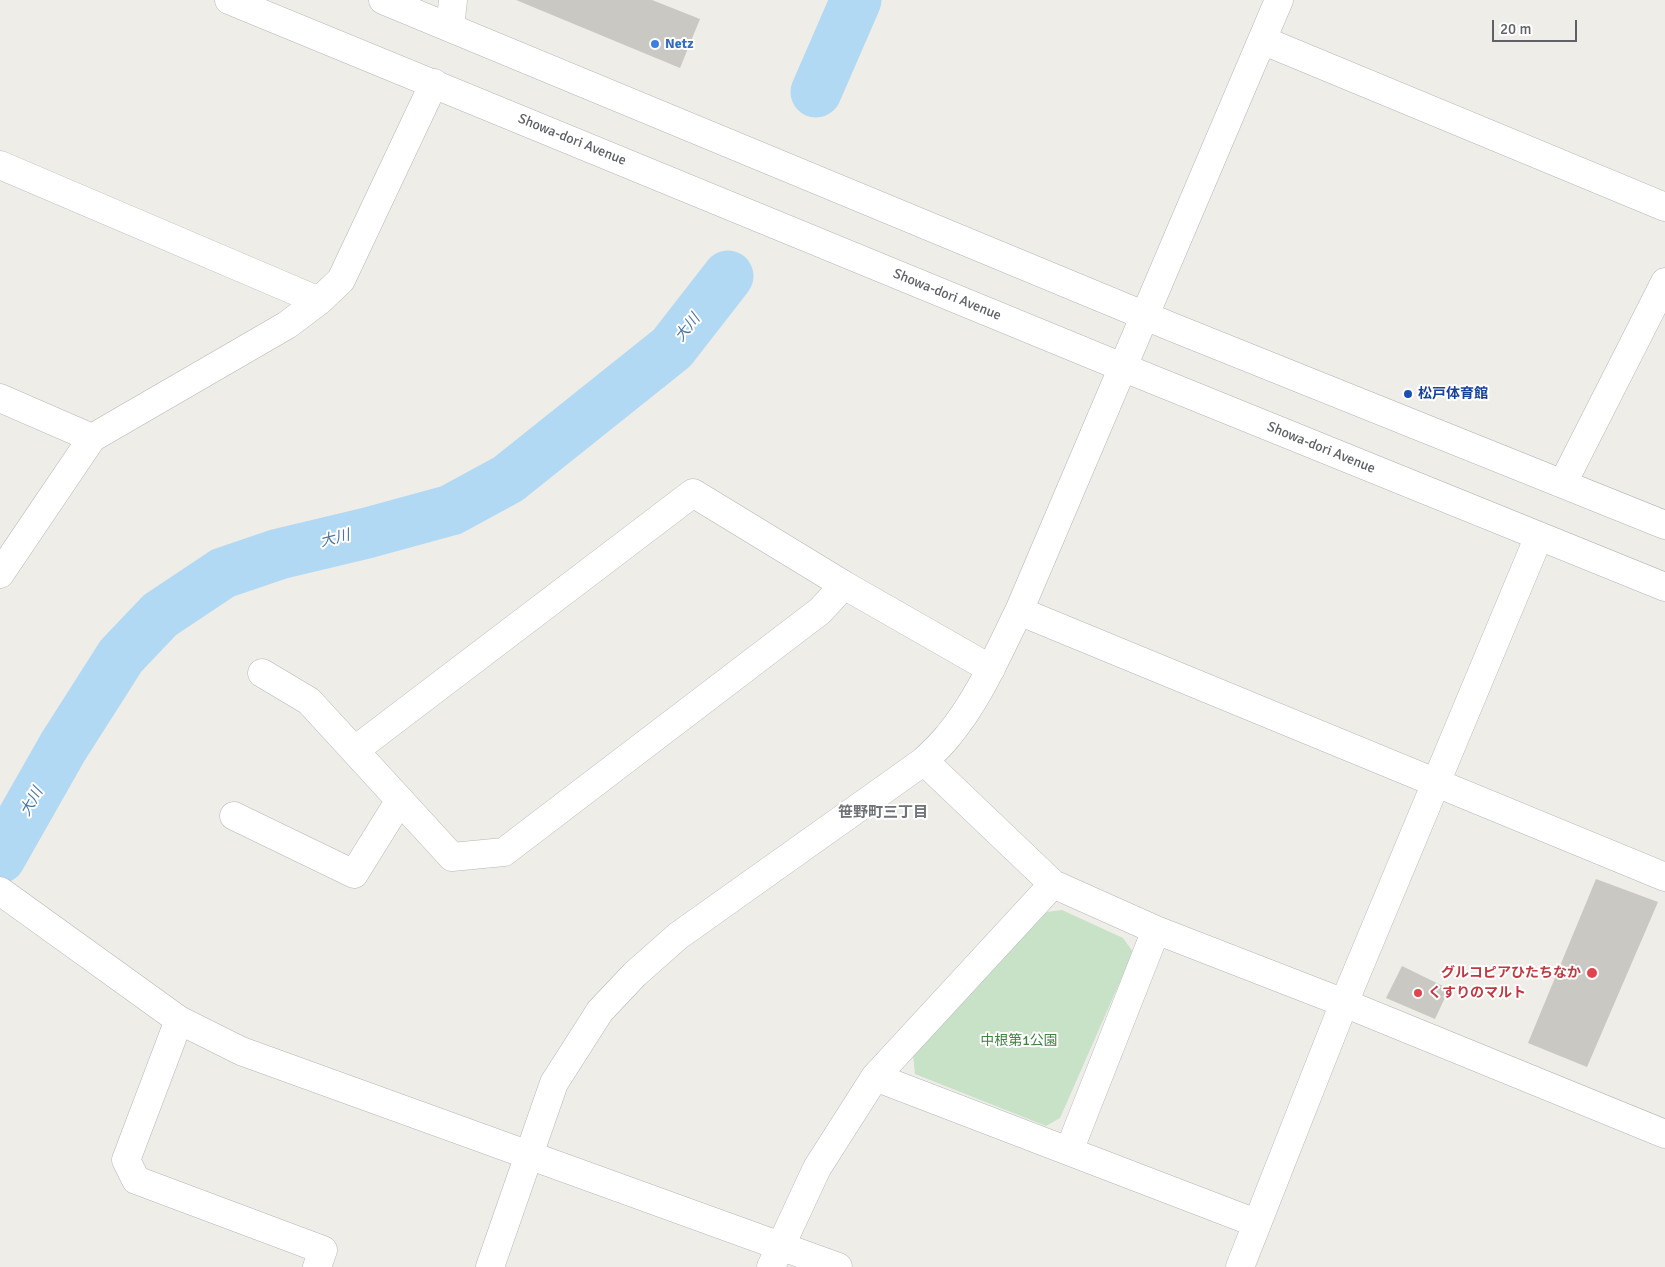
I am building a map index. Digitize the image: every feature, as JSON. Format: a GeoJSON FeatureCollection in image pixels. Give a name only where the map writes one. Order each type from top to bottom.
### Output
{"type":"FeatureCollection","features":[{"type":"Feature","properties":{"kind":"street","name":"Showa-dori Avenue"},"geometry":{"type":"LineString","coordinates":[[229,0],[1122,367],[1665,586]]}},
{"type":"Feature","properties":{"kind":"street"},"geometry":{"type":"LineString","coordinates":[[383,0],[1144,315],[1665,525]]}},
{"type":"Feature","properties":{"kind":"street"},"geometry":{"type":"LineString","coordinates":[[450,28],[453,0]]}},
{"type":"Feature","properties":{"kind":"street"},"geometry":{"type":"LineString","coordinates":[[490,1267],[554,1083],[600,1011],[635,974],[678,936],[924,761],[948,736],[969,707],[991,669],[1019,610],[1279,0]]}},
{"type":"Feature","properties":{"kind":"street"},"geometry":{"type":"LineString","coordinates":[[1262,40],[1665,207]]}},
{"type":"Feature","properties":{"kind":"street"},"geometry":{"type":"LineString","coordinates":[[0,574],[92,438],[287,325],[319,301],[341,280],[434,83]]}},
{"type":"Feature","properties":{"kind":"street"},"geometry":{"type":"LineString","coordinates":[[0,166],[319,301]]}},
{"type":"Feature","properties":{"kind":"street"},"geometry":{"type":"LineString","coordinates":[[1563,483],[1665,282]]}},
{"type":"Feature","properties":{"kind":"street"},"geometry":{"type":"LineString","coordinates":[[0,398],[92,438]]}},
{"type":"Feature","properties":{"kind":"street"},"geometry":{"type":"LineString","coordinates":[[355,750],[693,493],[844,585],[991,669]]}},
{"type":"Feature","properties":{"kind":"street"},"geometry":{"type":"LineString","coordinates":[[1240,1267],[1344,1003],[1540,536]]}},
{"type":"Feature","properties":{"kind":"street"},"geometry":{"type":"LineString","coordinates":[[262,673],[309,701],[452,856],[504,852],[820,611],[844,585]]}},
{"type":"Feature","properties":{"kind":"street"},"geometry":{"type":"LineString","coordinates":[[1019,610],[1665,877]]}},
{"type":"Feature","properties":{"kind":"street"},"geometry":{"type":"LineString","coordinates":[[924,761],[1053,884],[1156,930],[1344,1003],[1665,1134]]}},
{"type":"Feature","properties":{"kind":"street"},"geometry":{"type":"LineString","coordinates":[[234,816],[354,874],[400,800]]}},
{"type":"Feature","properties":{"kind":"street"},"geometry":{"type":"LineString","coordinates":[[775,1256],[817,1168],[875,1077],[1053,884]]}},
{"type":"Feature","properties":{"kind":"street"},"geometry":{"type":"LineString","coordinates":[[0,891],[179,1020],[241,1051],[529,1155],[775,1256],[838,1267]]}},
{"type":"Feature","properties":{"kind":"street"},"geometry":{"type":"LineString","coordinates":[[1069,1151],[1156,930]]}},
{"type":"Feature","properties":{"kind":"street"},"geometry":{"type":"LineString","coordinates":[[179,1020],[126,1160],[136,1180],[323,1250],[318,1267]]}},
{"type":"Feature","properties":{"kind":"street"},"geometry":{"type":"LineString","coordinates":[[875,1077],[1256,1224]]}},
{"type":"Feature","properties":{"kind":"green space","name":"中根第1公園"},"geometry":{"type":"Polygon","coordinates":[[[1062,910],[1123,938],[1133,952],[1060,1118],[1046,1126],[915,1074],[913,1055],[1046,912],[1062,910]]]}},
{"type":"Feature","properties":{"kind":"building","name":"Netz"},"geometry":{"type":"Polygon","coordinates":[[[516,0],[652,0],[700,19],[680,68],[516,0]]]}},
{"type":"Feature","properties":{"kind":"building","name":"グルコピアひたちなか"},"geometry":{"type":"Polygon","coordinates":[[[1596,879],[1658,902],[1587,1067],[1528,1043],[1596,879]]]}},
{"type":"Feature","properties":{"kind":"building","name":"くすりのマルト"},"geometry":{"type":"Polygon","coordinates":[[[1402,966],[1449,989],[1435,1019],[1386,998],[1402,966]]]}},
{"type":"Feature","properties":{"kind":"waterway","name":"大川"},"geometry":{"type":"LineString","coordinates":[[816,92],[856,0]]}},
{"type":"Feature","properties":{"kind":"waterway","name":"大川"},"geometry":{"type":"LineString","coordinates":[[0,858],[63,747],[121,656],[160,615],[223,573],[279,554],[451,510],[508,479],[672,348],[728,276]]}},
{"type":"Feature","properties":{"kind":"place","name":"Netz"},"geometry":{"type":"Point","coordinates":[655,44]}},
{"type":"Feature","properties":{"kind":"place","name":"松戸体育館"},"geometry":{"type":"Point","coordinates":[1408,394]}},
{"type":"Feature","properties":{"kind":"place","name":"グルコピアひたちなか"},"geometry":{"type":"Point","coordinates":[1592,973]}},
{"type":"Feature","properties":{"kind":"place","name":"くすりのマルト"},"geometry":{"type":"Point","coordinates":[1418,993]}},
{"type":"Feature","properties":{"kind":"district","name":"笹野町三丁目"},"geometry":{"type":"Point","coordinates":[883,813]}}]}
